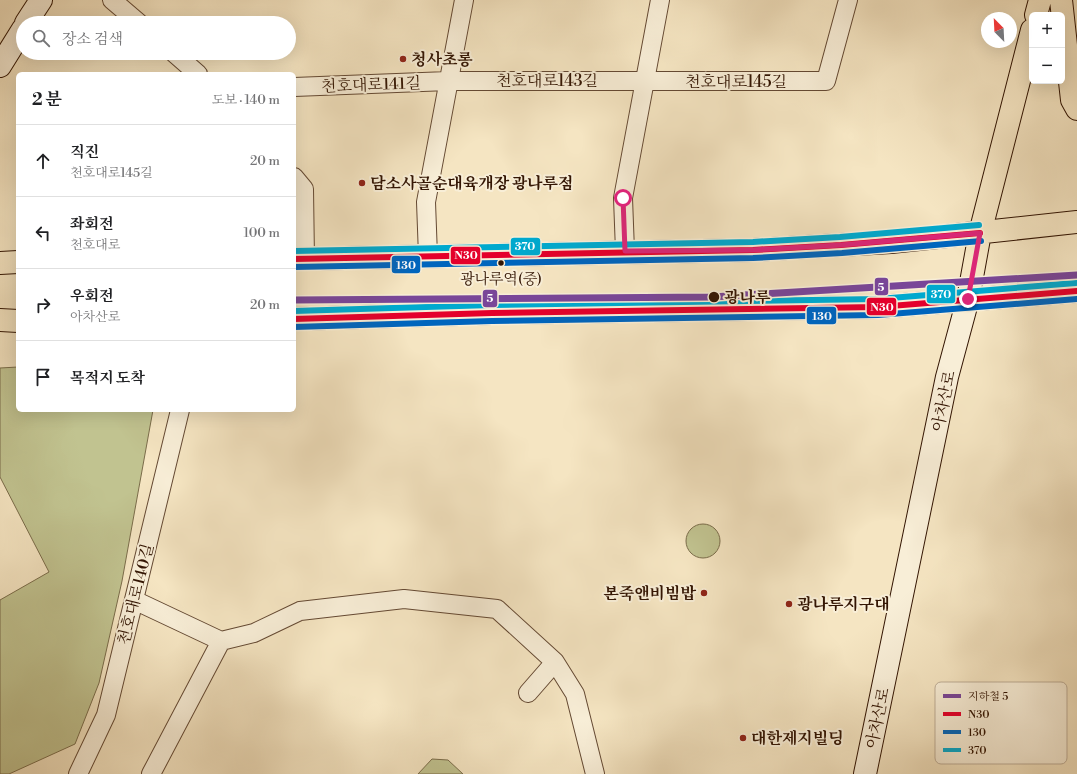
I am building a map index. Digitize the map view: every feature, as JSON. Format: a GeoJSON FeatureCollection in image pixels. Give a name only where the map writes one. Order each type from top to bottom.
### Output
{"type":"FeatureCollection","features":[{"type":"Feature","properties":{"kind":"main road"},"geometry":{"type":"LineString","coordinates":[[30,16],[40,0]]}},
{"type":"Feature","properties":{"kind":"main road"},"geometry":{"type":"LineString","coordinates":[[1037,12],[1040,0]]}},
{"type":"Feature","properties":{"kind":"main road"},"geometry":{"type":"LineString","coordinates":[[1061,0],[1072,100],[1077,109]]}},
{"type":"Feature","properties":{"kind":"main road"},"geometry":{"type":"LineString","coordinates":[[0,66],[16,40]]}},
{"type":"Feature","properties":{"kind":"main road","name":"아차산로"},"geometry":{"type":"LineString","coordinates":[[865,774],[947,377],[968,299],[980,233],[1029,42]]}},
{"type":"Feature","properties":{"kind":"main road"},"geometry":{"type":"LineString","coordinates":[[300,259],[625,251],[753,250],[841,245],[980,233],[1077,222]]}},
{"type":"Feature","properties":{"kind":"main road"},"geometry":{"type":"LineString","coordinates":[[0,263],[16,262]]}},
{"type":"Feature","properties":{"kind":"main road"},"geometry":{"type":"LineString","coordinates":[[296,319],[492,313],[878,307],[1077,291]]}},
{"type":"Feature","properties":{"kind":"main road"},"geometry":{"type":"LineString","coordinates":[[0,320],[16,320]]}},
{"type":"Feature","properties":{"kind":"street"},"geometry":{"type":"LineString","coordinates":[[112,0],[131,16]]}},
{"type":"Feature","properties":{"kind":"street"},"geometry":{"type":"LineString","coordinates":[[428,256],[426,202],[464,0]]}},
{"type":"Feature","properties":{"kind":"street"},"geometry":{"type":"LineString","coordinates":[[625,251],[623,198],[660,0]]}},
{"type":"Feature","properties":{"kind":"street","name":"천호대로145길"},"geometry":{"type":"LineString","coordinates":[[646,80],[826,81],[848,0]]}},
{"type":"Feature","properties":{"kind":"street"},"geometry":{"type":"LineString","coordinates":[[182,60],[196,72]]}},
{"type":"Feature","properties":{"kind":"street","name":"천호대로143길"},"geometry":{"type":"LineString","coordinates":[[448,81],[646,80]]}},
{"type":"Feature","properties":{"kind":"street","name":"천호대로141길"},"geometry":{"type":"LineString","coordinates":[[296,86],[448,81]]}},
{"type":"Feature","properties":{"kind":"street"},"geometry":{"type":"LineString","coordinates":[[296,179],[304,189],[300,259]]}},
{"type":"Feature","properties":{"kind":"street","name":"천호대로140길"},"geometry":{"type":"LineString","coordinates":[[78,774],[106,715],[180,412]]}},
{"type":"Feature","properties":{"kind":"street"},"geometry":{"type":"LineString","coordinates":[[134,600],[222,640],[254,633],[300,611],[404,598],[497,610],[555,662],[575,694],[595,774]]}},
{"type":"Feature","properties":{"kind":"street"},"geometry":{"type":"LineString","coordinates":[[151,774],[222,640]]}},
{"type":"Feature","properties":{"kind":"street"},"geometry":{"type":"LineString","coordinates":[[528,693],[555,662]]}},
{"type":"Feature","properties":{"kind":"green space"},"geometry":{"type":"Polygon","coordinates":[[[16,367],[16,412],[153,412],[122,581],[99,683],[75,744],[9,774],[0,774],[0,600],[49,572],[0,477],[0,368],[16,367]]]}},
{"type":"Feature","properties":{"kind":"green space"},"geometry":{"type":"Polygon","coordinates":[[[703,524],[715,529],[720,541],[715,553],[703,558],[691,553],[686,541],[691,529],[703,524]]]}},
{"type":"Feature","properties":{"kind":"green space"},"geometry":{"type":"Polygon","coordinates":[[[432,759],[448,760],[463,774],[418,774],[432,759]]]}},
{"type":"Feature","properties":{"kind":"metro line","name":"5"},"geometry":{"type":"LineString","coordinates":[[296,300],[712,297],[1077,275]]}},
{"type":"Feature","properties":{"kind":"transit line","name":"370"},"geometry":{"type":"LineString","coordinates":[[296,251],[753,242],[840,237],[979,225]]}},
{"type":"Feature","properties":{"kind":"transit line","name":"N30"},"geometry":{"type":"LineString","coordinates":[[296,259],[753,250],[841,245],[980,233]]}},
{"type":"Feature","properties":{"kind":"transit line","name":"130"},"geometry":{"type":"LineString","coordinates":[[296,267],[753,258],[842,253],[981,241]]}},
{"type":"Feature","properties":{"kind":"transit line","name":"370"},"geometry":{"type":"LineString","coordinates":[[296,311],[492,305],[878,299],[1076,283]]}},
{"type":"Feature","properties":{"kind":"transit line","name":"N30"},"geometry":{"type":"LineString","coordinates":[[296,319],[492,313],[878,307],[1077,291]]}},
{"type":"Feature","properties":{"kind":"transit line","name":"130"},"geometry":{"type":"LineString","coordinates":[[296,327],[492,321],[878,315],[1077,299]]}},
{"type":"Feature","properties":{"kind":"place","name":"청사초롱"},"geometry":{"type":"Point","coordinates":[403,59]}},
{"type":"Feature","properties":{"kind":"place","name":"담소사골순대육개장 광나루점"},"geometry":{"type":"Point","coordinates":[362,183]}},
{"type":"Feature","properties":{"kind":"place","name":"광나루역(중)"},"geometry":{"type":"Point","coordinates":[501,263]}},
{"type":"Feature","properties":{"kind":"place","name":"광나루"},"geometry":{"type":"Point","coordinates":[714,297]}},
{"type":"Feature","properties":{"kind":"place","name":"본죽앤비빔밥"},"geometry":{"type":"Point","coordinates":[704,593]}},
{"type":"Feature","properties":{"kind":"place","name":"광나루지구대"},"geometry":{"type":"Point","coordinates":[789,604]}},
{"type":"Feature","properties":{"kind":"place","name":"대한제지빌딩"},"geometry":{"type":"Point","coordinates":[743,738]}},
{"type":"Feature","properties":{"kind":"route"},"geometry":{"type":"LineString","coordinates":[[623,198],[625,251],[753,250],[891,242],[980,233],[968,299]]}}]}
